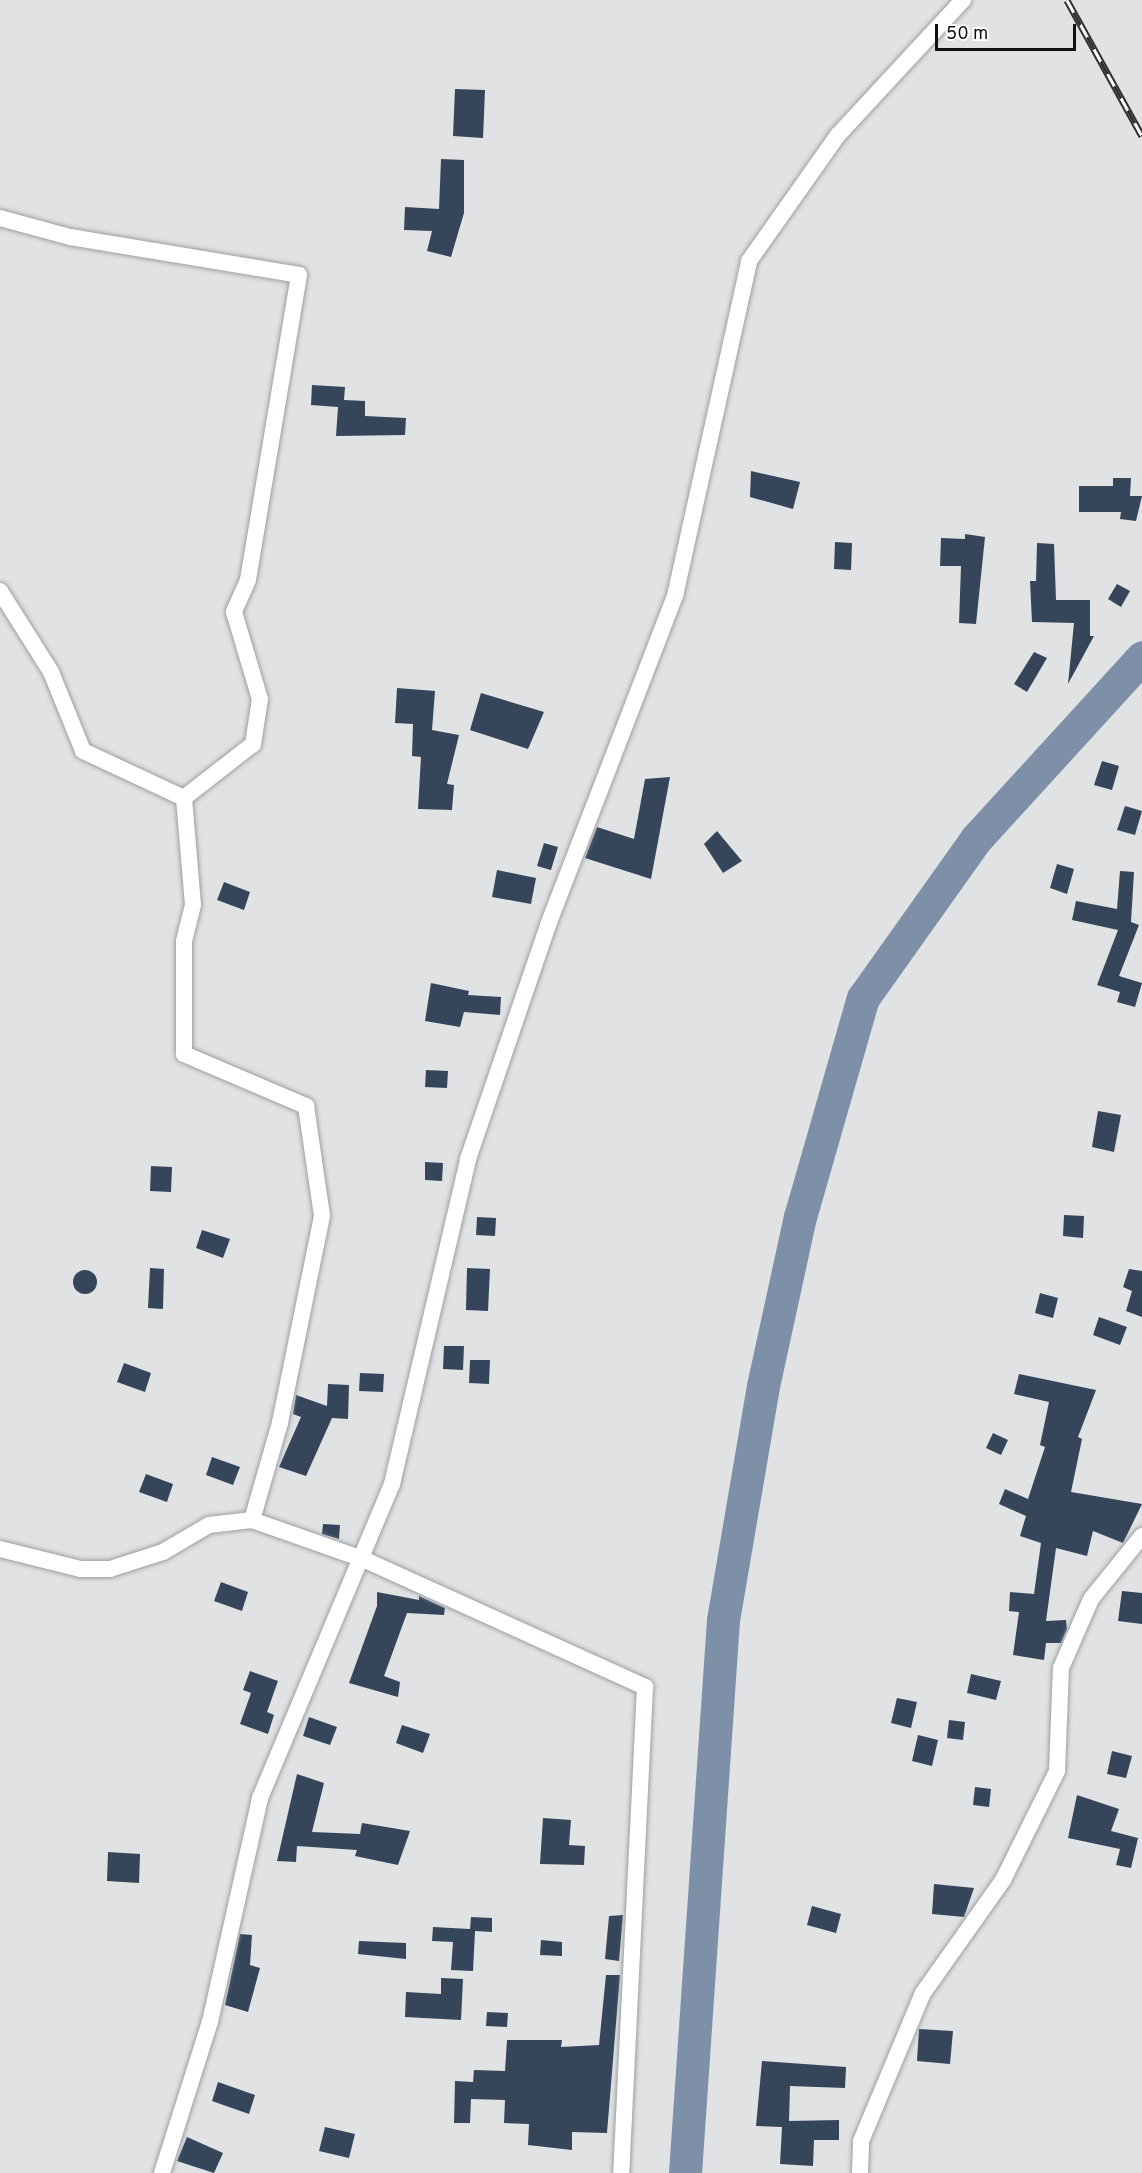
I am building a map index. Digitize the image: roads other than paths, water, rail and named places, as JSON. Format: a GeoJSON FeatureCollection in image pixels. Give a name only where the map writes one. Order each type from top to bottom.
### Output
{"type":"FeatureCollection","features":[{"type":"Feature","properties":{"kind":"street"},"geometry":{"type":"LineString","coordinates":[[162,2173],[210,2022],[260,1798],[363,1559],[392,1484],[468,1159],[548,925],[675,596],[749,261],[838,135],[963,0]]}},
{"type":"Feature","properties":{"kind":"street"},"geometry":{"type":"LineString","coordinates":[[0,218],[70,237],[299,275],[248,580],[234,612],[260,699],[253,744],[184,798]]}},
{"type":"Feature","properties":{"kind":"street"},"geometry":{"type":"LineString","coordinates":[[0,591],[51,672],[83,751],[184,798]]}},
{"type":"Feature","properties":{"kind":"street"},"geometry":{"type":"LineString","coordinates":[[184,798],[193,905],[184,941],[184,1054],[306,1106],[322,1216],[280,1423],[252,1520]]}},
{"type":"Feature","properties":{"kind":"street"},"geometry":{"type":"LineString","coordinates":[[0,1549],[80,1569],[110,1569],[163,1552],[209,1525],[252,1520],[363,1559],[645,1688],[621,2173]]}},
{"type":"Feature","properties":{"kind":"street"},"geometry":{"type":"LineString","coordinates":[[860,2173],[861,2141],[923,1993],[1003,1880],[1057,1772],[1061,1668],[1091,1599],[1142,1536]]}},
{"type":"Feature","properties":{"kind":"waterway"},"geometry":{"type":"LineString","coordinates":[[685,2173],[723,1620],[763,1386],[800,1217],[863,998],[976,839],[1142,657]]}},
{"type":"Feature","properties":{"kind":"railway"},"geometry":{"type":"LineString","coordinates":[[1067,0],[1142,136]]}}]}
